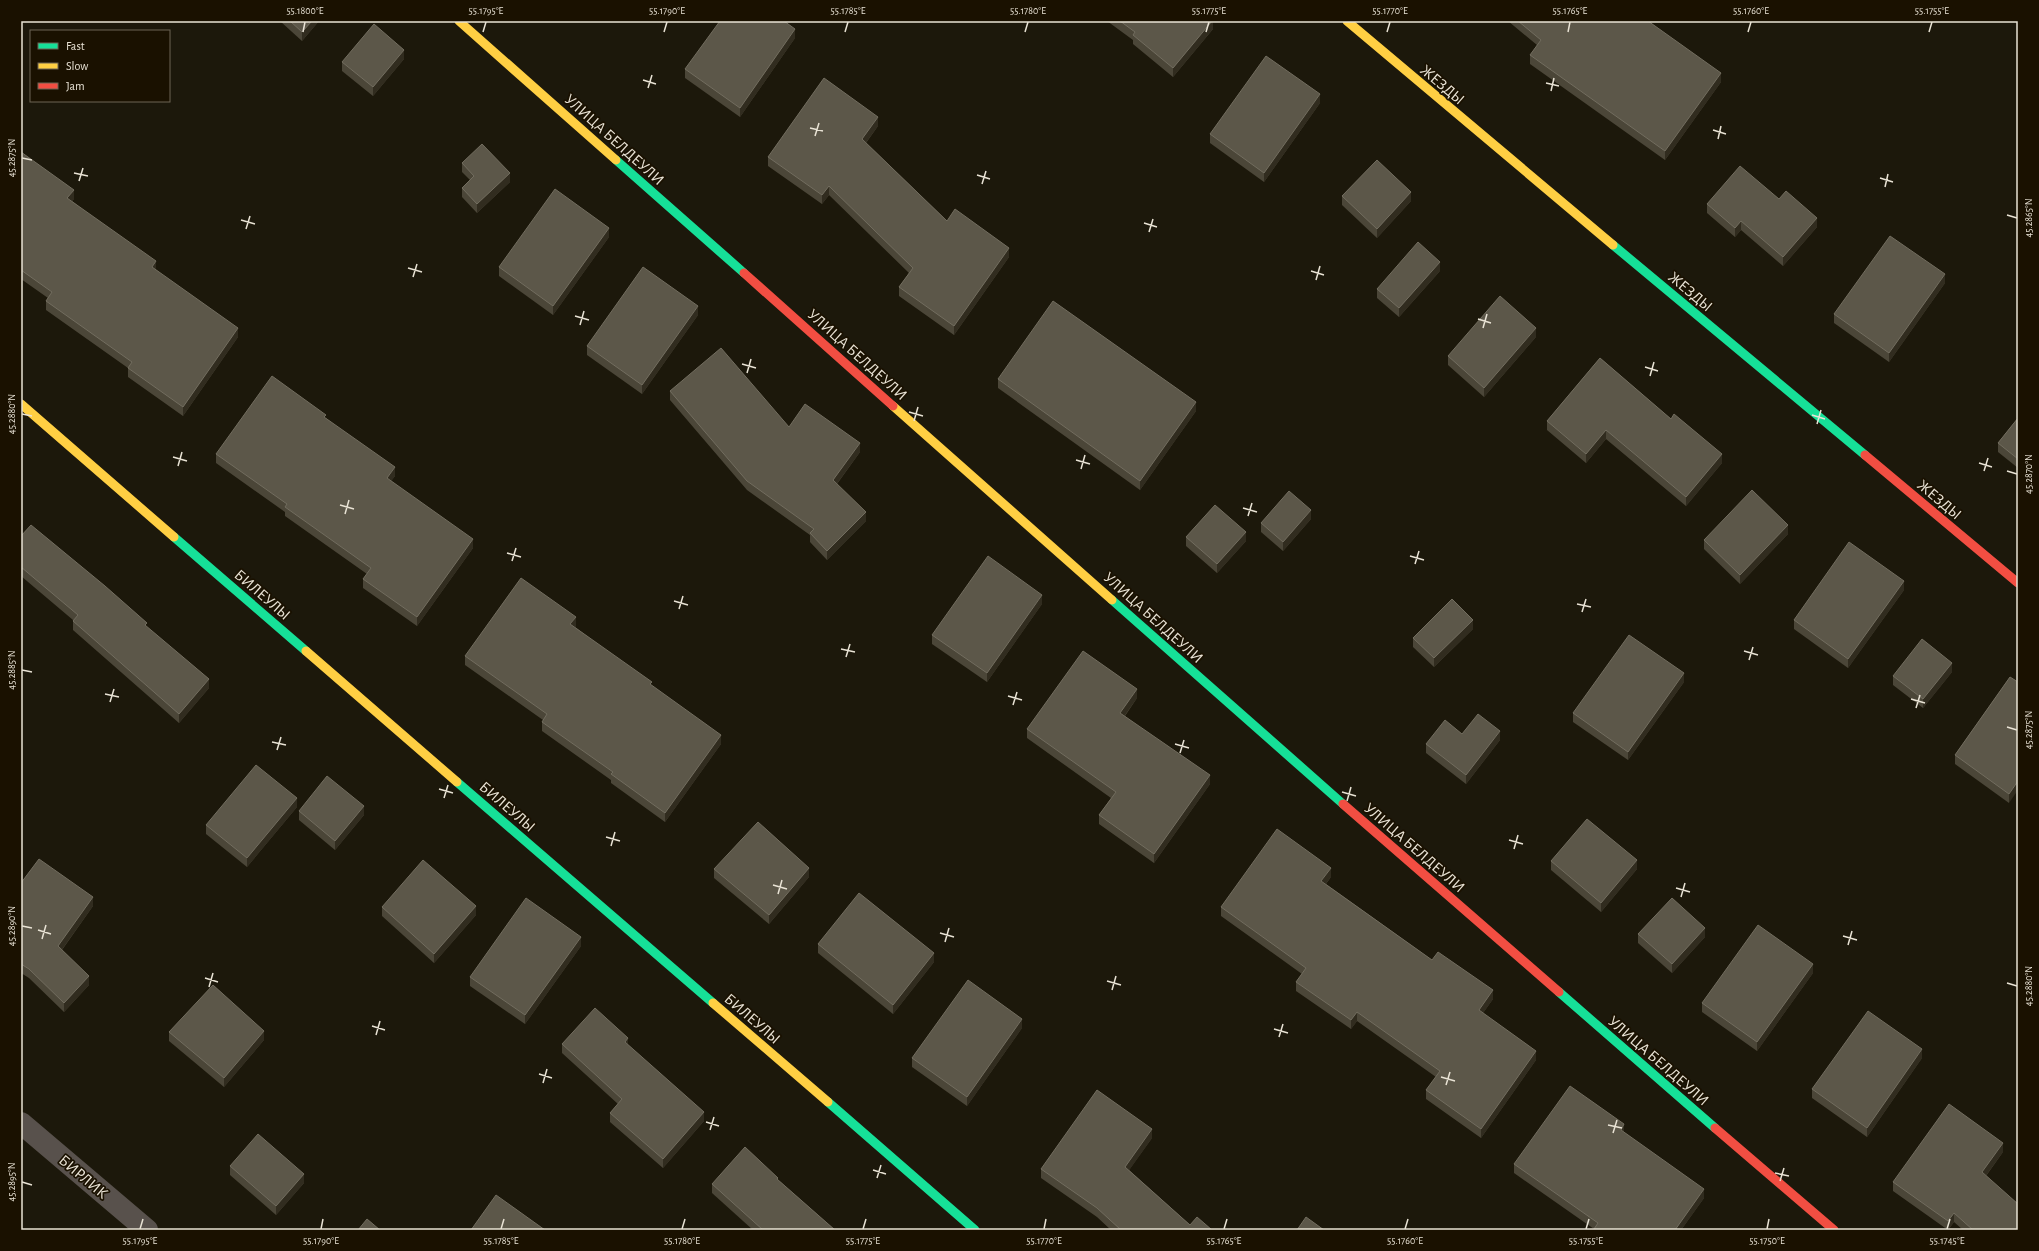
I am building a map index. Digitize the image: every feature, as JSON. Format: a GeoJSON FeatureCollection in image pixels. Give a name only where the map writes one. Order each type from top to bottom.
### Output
{"type":"FeatureCollection","features":[{"type":"Feature","properties":{"kind":"street","name":"УЛИЦА БЕЛДЕУЛИ"},"geometry":{"type":"LineString","coordinates":[[459,21],[1446,895],[1834,1230]]}},
{"type":"Feature","properties":{"kind":"street","name":"ЖЕЗДЫ"},"geometry":{"type":"LineString","coordinates":[[1347,21],[1419,84],[2018,583]]}},
{"type":"Feature","properties":{"kind":"street","name":"БИЛЕУЛЫ"},"geometry":{"type":"LineString","coordinates":[[21,404],[975,1230]]}},
{"type":"Feature","properties":{"kind":"street","name":"БИРЛИК"},"geometry":{"type":"LineString","coordinates":[[21,1123],[147,1230]]}},
{"type":"Feature","properties":{"kind":"building"},"geometry":{"type":"Polygon","coordinates":[[[290,21],[312,21],[302,32],[290,21]]]}},
{"type":"Feature","properties":{"kind":"building"},"geometry":{"type":"Polygon","coordinates":[[[720,21],[784,21],[795,29],[740,108],[685,69],[720,21]]]}},
{"type":"Feature","properties":{"kind":"building"},"geometry":{"type":"Polygon","coordinates":[[[1120,21],[1212,21],[1173,68],[1133,35],[1135,32],[1120,21]]]}},
{"type":"Feature","properties":{"kind":"building"},"geometry":{"type":"Polygon","coordinates":[[[1518,21],[1648,21],[1721,73],[1665,151],[1530,55],[1541,40],[1518,21]]]}},
{"type":"Feature","properties":{"kind":"building"},"geometry":{"type":"Polygon","coordinates":[[[374,24],[404,50],[373,87],[342,62],[374,24]]]}},
{"type":"Feature","properties":{"kind":"building"},"geometry":{"type":"Polygon","coordinates":[[[1266,56],[1320,94],[1264,173],[1210,134],[1266,56]]]}},
{"type":"Feature","properties":{"kind":"building"},"geometry":{"type":"Polygon","coordinates":[[[824,78],[878,117],[862,139],[947,221],[955,209],[1009,248],[954,326],[899,287],[913,268],[829,186],[822,195],[768,157],[824,78]]]}},
{"type":"Feature","properties":{"kind":"building"},"geometry":{"type":"Polygon","coordinates":[[[482,144],[510,173],[477,204],[462,188],[474,176],[462,163],[482,144]]]}},
{"type":"Feature","properties":{"kind":"building"},"geometry":{"type":"Polygon","coordinates":[[[21,152],[74,190],[67,198],[156,261],[152,267],[238,328],[183,407],[128,368],[132,362],[46,301],[52,292],[21,270],[21,152]]]}},
{"type":"Feature","properties":{"kind":"building"},"geometry":{"type":"Polygon","coordinates":[[[1377,160],[1411,192],[1377,229],[1342,196],[1377,160]]]}},
{"type":"Feature","properties":{"kind":"building"},"geometry":{"type":"Polygon","coordinates":[[[1740,166],[1779,199],[1786,191],[1817,218],[1783,257],[1741,221],[1735,228],[1707,204],[1740,166]]]}},
{"type":"Feature","properties":{"kind":"building"},"geometry":{"type":"Polygon","coordinates":[[[555,189],[609,228],[553,306],[499,267],[555,189]]]}},
{"type":"Feature","properties":{"kind":"building"},"geometry":{"type":"Polygon","coordinates":[[[1890,236],[1945,274],[1889,353],[1834,314],[1890,236]]]}},
{"type":"Feature","properties":{"kind":"building"},"geometry":{"type":"Polygon","coordinates":[[[1418,242],[1440,262],[1399,308],[1377,289],[1418,242]]]}},
{"type":"Feature","properties":{"kind":"building"},"geometry":{"type":"Polygon","coordinates":[[[643,267],[698,306],[642,385],[587,346],[643,267]]]}},
{"type":"Feature","properties":{"kind":"building"},"geometry":{"type":"Polygon","coordinates":[[[1500,296],[1536,328],[1484,388],[1448,356],[1500,296]]]}},
{"type":"Feature","properties":{"kind":"building"},"geometry":{"type":"Polygon","coordinates":[[[1053,301],[1196,402],[1140,481],[998,379],[1053,301]]]}},
{"type":"Feature","properties":{"kind":"building"},"geometry":{"type":"Polygon","coordinates":[[[721,348],[789,427],[805,404],[860,443],[833,480],[866,512],[827,551],[810,533],[814,529],[747,481],[670,391],[721,348]]]}},
{"type":"Feature","properties":{"kind":"building"},"geometry":{"type":"Polygon","coordinates":[[[1600,358],[1671,419],[1674,414],[1722,454],[1686,497],[1606,430],[1586,454],[1547,421],[1600,358]]]}},
{"type":"Feature","properties":{"kind":"building"},"geometry":{"type":"Polygon","coordinates":[[[272,376],[326,415],[324,417],[395,467],[387,478],[473,539],[417,617],[363,579],[371,568],[285,507],[287,504],[216,454],[272,376]]]}},
{"type":"Feature","properties":{"kind":"building"},"geometry":{"type":"Polygon","coordinates":[[[2018,418],[2018,459],[1998,443],[2018,418]]]}},
{"type":"Feature","properties":{"kind":"building"},"geometry":{"type":"Polygon","coordinates":[[[1752,490],[1788,525],[1740,575],[1704,540],[1752,490]]]}},
{"type":"Feature","properties":{"kind":"building"},"geometry":{"type":"Polygon","coordinates":[[[1289,491],[1311,510],[1283,542],[1261,523],[1289,491]]]}},
{"type":"Feature","properties":{"kind":"building"},"geometry":{"type":"Polygon","coordinates":[[[1215,505],[1246,532],[1217,564],[1186,537],[1215,505]]]}},
{"type":"Feature","properties":{"kind":"building"},"geometry":{"type":"Polygon","coordinates":[[[31,525],[105,586],[147,623],[145,625],[209,679],[179,714],[73,621],[78,615],[21,567],[21,536],[31,525]]]}},
{"type":"Feature","properties":{"kind":"building"},"geometry":{"type":"Polygon","coordinates":[[[1849,542],[1904,581],[1848,659],[1794,620],[1849,542]]]}},
{"type":"Feature","properties":{"kind":"building"},"geometry":{"type":"Polygon","coordinates":[[[988,556],[1042,595],[987,673],[932,635],[988,556]]]}},
{"type":"Feature","properties":{"kind":"building"},"geometry":{"type":"Polygon","coordinates":[[[521,578],[576,617],[570,624],[652,682],[650,684],[721,735],[665,813],[611,774],[613,772],[542,722],[547,714],[465,656],[521,578]]]}},
{"type":"Feature","properties":{"kind":"building"},"geometry":{"type":"Polygon","coordinates":[[[1452,599],[1473,620],[1434,658],[1413,638],[1452,599]]]}},
{"type":"Feature","properties":{"kind":"building"},"geometry":{"type":"Polygon","coordinates":[[[1629,635],[1684,673],[1628,752],[1573,713],[1629,635]]]}},
{"type":"Feature","properties":{"kind":"building"},"geometry":{"type":"Polygon","coordinates":[[[1922,639],[1952,663],[1923,699],[1893,676],[1922,639]]]}},
{"type":"Feature","properties":{"kind":"building"},"geometry":{"type":"Polygon","coordinates":[[[1083,651],[1137,689],[1120,713],[1210,775],[1154,854],[1099,815],[1116,792],[1027,729],[1083,651]]]}},
{"type":"Feature","properties":{"kind":"building"},"geometry":{"type":"Polygon","coordinates":[[[2010,677],[2018,682],[2018,781],[2009,794],[1955,755],[2010,677]]]}},
{"type":"Feature","properties":{"kind":"building"},"geometry":{"type":"Polygon","coordinates":[[[1478,714],[1500,731],[1466,775],[1426,744],[1445,720],[1462,734],[1478,714]]]}},
{"type":"Feature","properties":{"kind":"building"},"geometry":{"type":"Polygon","coordinates":[[[256,765],[297,798],[247,858],[206,825],[256,765]]]}},
{"type":"Feature","properties":{"kind":"building"},"geometry":{"type":"Polygon","coordinates":[[[327,776],[364,806],[335,841],[299,811],[327,776]]]}},
{"type":"Feature","properties":{"kind":"building"},"geometry":{"type":"Polygon","coordinates":[[[1587,819],[1637,860],[1601,903],[1551,861],[1587,819]]]}},
{"type":"Feature","properties":{"kind":"building"},"geometry":{"type":"Polygon","coordinates":[[[758,822],[809,868],[769,915],[714,869],[758,822]]]}},
{"type":"Feature","properties":{"kind":"building"},"geometry":{"type":"Polygon","coordinates":[[[1277,829],[1331,868],[1321,881],[1432,960],[1438,952],[1493,990],[1479,1010],[1536,1051],[1481,1129],[1426,1090],[1440,1071],[1357,1012],[1351,1020],[1296,982],[1306,968],[1221,907],[1277,829]]]}},
{"type":"Feature","properties":{"kind":"building"},"geometry":{"type":"Polygon","coordinates":[[[39,859],[93,897],[58,946],[89,976],[64,1003],[29,969],[21,964],[21,883],[39,859]]]}},
{"type":"Feature","properties":{"kind":"building"},"geometry":{"type":"Polygon","coordinates":[[[423,860],[476,906],[434,954],[382,907],[423,860]]]}},
{"type":"Feature","properties":{"kind":"building"},"geometry":{"type":"Polygon","coordinates":[[[859,893],[934,953],[893,1005],[818,944],[859,893]]]}},
{"type":"Feature","properties":{"kind":"building"},"geometry":{"type":"Polygon","coordinates":[[[526,898],[581,937],[525,1015],[470,977],[526,898]]]}},
{"type":"Feature","properties":{"kind":"building"},"geometry":{"type":"Polygon","coordinates":[[[1672,898],[1705,928],[1672,964],[1638,934],[1672,898]]]}},
{"type":"Feature","properties":{"kind":"building"},"geometry":{"type":"Polygon","coordinates":[[[1758,925],[1813,964],[1757,1042],[1702,1003],[1758,925]]]}},
{"type":"Feature","properties":{"kind":"building"},"geometry":{"type":"Polygon","coordinates":[[[968,980],[1022,1019],[967,1097],[912,1058],[968,980]]]}},
{"type":"Feature","properties":{"kind":"building"},"geometry":{"type":"Polygon","coordinates":[[[213,985],[264,1031],[224,1078],[169,1032],[213,985]]]}},
{"type":"Feature","properties":{"kind":"building"},"geometry":{"type":"Polygon","coordinates":[[[595,1008],[628,1038],[625,1042],[704,1112],[663,1159],[610,1113],[622,1099],[562,1044],[595,1008]]]}},
{"type":"Feature","properties":{"kind":"building"},"geometry":{"type":"Polygon","coordinates":[[[1868,1011],[1922,1049],[1867,1128],[1812,1089],[1868,1011]]]}},
{"type":"Feature","properties":{"kind":"building"},"geometry":{"type":"Polygon","coordinates":[[[1570,1086],[1624,1124],[1621,1130],[1704,1189],[1675,1230],[1595,1230],[1594,1229],[1598,1223],[1514,1164],[1570,1086]]]}},
{"type":"Feature","properties":{"kind":"building"},"geometry":{"type":"Polygon","coordinates":[[[1097,1090],[1152,1129],[1125,1167],[1190,1225],[1197,1217],[1212,1230],[1121,1230],[1097,1208],[1041,1169],[1097,1090]]]}},
{"type":"Feature","properties":{"kind":"building"},"geometry":{"type":"Polygon","coordinates":[[[1949,1104],[2003,1143],[1982,1172],[2018,1204],[2018,1230],[1973,1230],[1954,1213],[1948,1221],[1893,1182],[1949,1104]]]}},
{"type":"Feature","properties":{"kind":"building"},"geometry":{"type":"Polygon","coordinates":[[[258,1134],[304,1174],[276,1206],[230,1166],[258,1134]]]}},
{"type":"Feature","properties":{"kind":"building"},"geometry":{"type":"Polygon","coordinates":[[[745,1147],[778,1178],[777,1179],[835,1230],[763,1230],[712,1184],[745,1147]]]}},
{"type":"Feature","properties":{"kind":"building"},"geometry":{"type":"Polygon","coordinates":[[[496,1195],[545,1230],[471,1230],[496,1195]]]}},
{"type":"Feature","properties":{"kind":"building"},"geometry":{"type":"Polygon","coordinates":[[[1306,1217],[1324,1230],[1297,1230],[1306,1217]]]}},
{"type":"Feature","properties":{"kind":"building"},"geometry":{"type":"Polygon","coordinates":[[[367,1219],[380,1230],[358,1230],[367,1219]]]}},
{"type":"Feature","properties":{"kind":"traffic: fast"},"geometry":{"type":"LineString","coordinates":[[616,160],[744,273]]}},
{"type":"Feature","properties":{"kind":"traffic: fast"},"geometry":{"type":"LineString","coordinates":[[1613,245],[1865,455]]}},
{"type":"Feature","properties":{"kind":"traffic: fast"},"geometry":{"type":"LineString","coordinates":[[174,537],[306,651]]}},
{"type":"Feature","properties":{"kind":"traffic: fast"},"geometry":{"type":"LineString","coordinates":[[1112,600],[1343,804]]}},
{"type":"Feature","properties":{"kind":"traffic: fast"},"geometry":{"type":"LineString","coordinates":[[457,782],[713,1003]]}},
{"type":"Feature","properties":{"kind":"traffic: fast"},"geometry":{"type":"LineString","coordinates":[[1559,992],[1715,1128]]}},
{"type":"Feature","properties":{"kind":"traffic: fast"},"geometry":{"type":"LineString","coordinates":[[828,1102],[975,1230]]}},
{"type":"Feature","properties":{"kind":"traffic: slow"},"geometry":{"type":"LineString","coordinates":[[459,21],[616,160]]}},
{"type":"Feature","properties":{"kind":"traffic: slow"},"geometry":{"type":"LineString","coordinates":[[1347,21],[1613,245]]}},
{"type":"Feature","properties":{"kind":"traffic: slow"},"geometry":{"type":"LineString","coordinates":[[21,404],[174,537]]}},
{"type":"Feature","properties":{"kind":"traffic: slow"},"geometry":{"type":"LineString","coordinates":[[893,406],[1112,600]]}},
{"type":"Feature","properties":{"kind":"traffic: slow"},"geometry":{"type":"LineString","coordinates":[[306,651],[457,782]]}},
{"type":"Feature","properties":{"kind":"traffic: slow"},"geometry":{"type":"LineString","coordinates":[[713,1003],[828,1102]]}},
{"type":"Feature","properties":{"kind":"traffic: jam"},"geometry":{"type":"LineString","coordinates":[[744,273],[893,406]]}},
{"type":"Feature","properties":{"kind":"traffic: jam"},"geometry":{"type":"LineString","coordinates":[[1865,455],[2018,583]]}},
{"type":"Feature","properties":{"kind":"traffic: jam"},"geometry":{"type":"LineString","coordinates":[[1343,804],[1559,992]]}},
{"type":"Feature","properties":{"kind":"traffic: jam"},"geometry":{"type":"LineString","coordinates":[[1715,1128],[1834,1230]]}}]}
